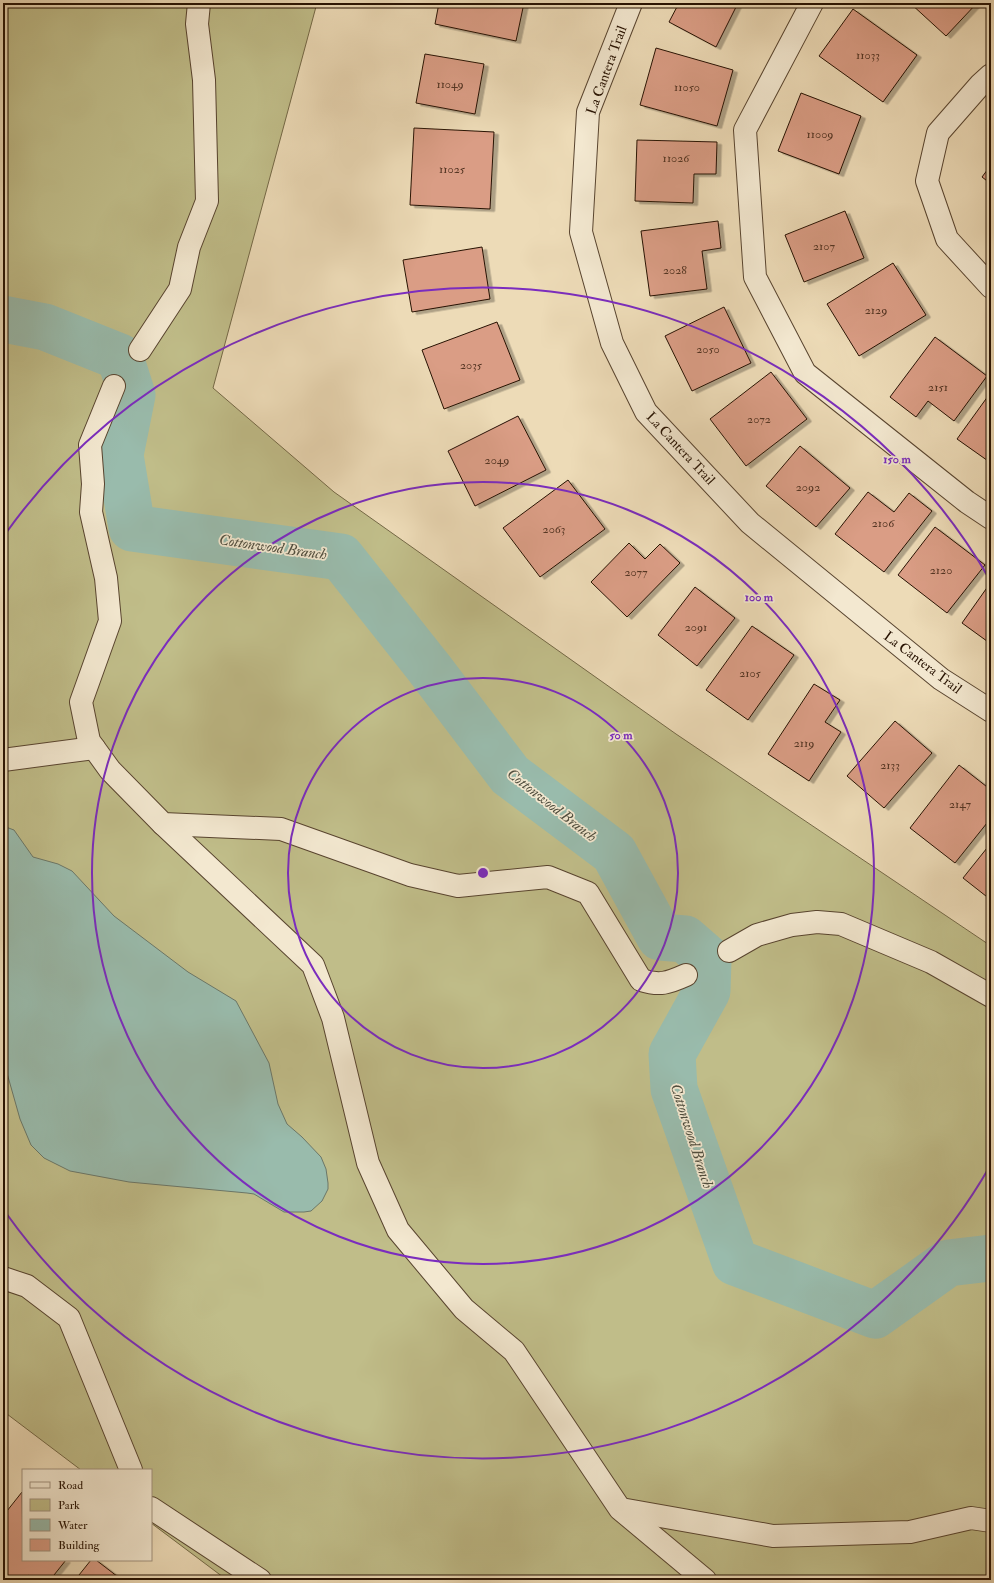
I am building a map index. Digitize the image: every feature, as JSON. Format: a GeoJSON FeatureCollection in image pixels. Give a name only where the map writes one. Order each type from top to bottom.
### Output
{"type":"FeatureCollection","features":[{"type":"Feature","properties":{"kind":"street"},"geometry":{"type":"LineString","coordinates":[[140,350],[180,289],[189,247],[207,201],[204,80],[197,24],[199,3]]}},
{"type":"Feature","properties":{"kind":"street","name":"La Cantera Trail"},"geometry":{"type":"LineString","coordinates":[[631,3],[588,112],[581,232],[612,343],[646,412],[750,523],[941,679],[991,711]]}},
{"type":"Feature","properties":{"kind":"street"},"geometry":{"type":"LineString","coordinates":[[812,3],[746,130],[755,276],[805,373],[967,502],[991,518]]}},
{"type":"Feature","properties":{"kind":"street"},"geometry":{"type":"LineString","coordinates":[[991,75],[980,85],[938,133],[927,181],[947,239],[991,287]]}},
{"type":"Feature","properties":{"kind":"street"},"geometry":{"type":"LineString","coordinates":[[114,386],[90,446],[93,484],[91,512],[106,578],[110,621],[81,702],[89,741],[110,770],[163,824],[313,965],[333,1018],[368,1163],[398,1230],[464,1309],[514,1351],[620,1509],[705,1580]]}},
{"type":"Feature","properties":{"kind":"street"},"geometry":{"type":"LineString","coordinates":[[3,760],[94,748]]}},
{"type":"Feature","properties":{"kind":"street"},"geometry":{"type":"LineString","coordinates":[[163,824],[281,829],[410,875],[458,886],[548,877],[588,893],[641,980],[654,984],[669,983],[686,975]]}},
{"type":"Feature","properties":{"kind":"street"},"geometry":{"type":"LineString","coordinates":[[729,951],[756,935],[792,924],[817,922],[841,924],[931,962],[991,996]]}},
{"type":"Feature","properties":{"kind":"street"},"geometry":{"type":"LineString","coordinates":[[3,1278],[27,1286],[69,1318],[131,1469]]}},
{"type":"Feature","properties":{"kind":"street"},"geometry":{"type":"LineString","coordinates":[[152,1509],[260,1580]]}},
{"type":"Feature","properties":{"kind":"street"},"geometry":{"type":"LineString","coordinates":[[620,1509],[773,1536],[910,1532],[971,1518],[991,1521]]}},
{"type":"Feature","properties":{"kind":"green space"},"geometry":{"type":"Polygon","coordinates":[[[3,3],[317,3],[213,388],[334,492],[676,734],[991,946],[991,1580],[227,1580],[152,1524],[152,1469],[80,1469],[3,1411],[3,3]]]}},
{"type":"Feature","properties":{"kind":"water"},"geometry":{"type":"Polygon","coordinates":[[[3,826],[14,830],[33,857],[58,864],[72,871],[114,916],[188,972],[236,1001],[269,1063],[278,1104],[287,1124],[321,1157],[326,1169],[328,1189],[322,1201],[311,1211],[284,1212],[254,1194],[129,1182],[70,1171],[44,1158],[31,1145],[20,1119],[3,1059],[3,826]]]}},
{"type":"Feature","properties":{"kind":"building"},"geometry":{"type":"Polygon","coordinates":[[[439,3],[524,3],[516,41],[435,24],[439,3]]]}},
{"type":"Feature","properties":{"kind":"building"},"geometry":{"type":"Polygon","coordinates":[[[679,3],[738,3],[716,47],[669,22],[679,3]]]}},
{"type":"Feature","properties":{"kind":"building"},"geometry":{"type":"Polygon","coordinates":[[[910,3],[977,3],[946,36],[910,3]]]}},
{"type":"Feature","properties":{"kind":"building"},"geometry":{"type":"Polygon","coordinates":[[[853,9],[917,55],[883,102],[819,56],[853,9]]]}},
{"type":"Feature","properties":{"kind":"building"},"geometry":{"type":"Polygon","coordinates":[[[656,48],[733,70],[717,126],[640,105],[656,48]]]}},
{"type":"Feature","properties":{"kind":"building"},"geometry":{"type":"Polygon","coordinates":[[[425,54],[484,64],[475,114],[416,103],[425,54]]]}},
{"type":"Feature","properties":{"kind":"building"},"geometry":{"type":"Polygon","coordinates":[[[801,93],[861,116],[839,174],[778,151],[801,93]]]}},
{"type":"Feature","properties":{"kind":"building"},"geometry":{"type":"Polygon","coordinates":[[[414,128],[494,132],[490,209],[410,205],[414,128]]]}},
{"type":"Feature","properties":{"kind":"building"},"geometry":{"type":"Polygon","coordinates":[[[637,140],[717,142],[716,174],[694,174],[693,203],[635,201],[637,140]]]}},
{"type":"Feature","properties":{"kind":"building"},"geometry":{"type":"Polygon","coordinates":[[[991,165],[991,184],[982,177],[991,165]]]}},
{"type":"Feature","properties":{"kind":"building"},"geometry":{"type":"Polygon","coordinates":[[[845,211],[864,258],[804,282],[785,235],[845,211]]]}},
{"type":"Feature","properties":{"kind":"building"},"geometry":{"type":"Polygon","coordinates":[[[718,221],[721,248],[702,251],[707,289],[650,296],[641,231],[718,221]]]}},
{"type":"Feature","properties":{"kind":"building"},"geometry":{"type":"Polygon","coordinates":[[[482,247],[490,299],[412,312],[403,260],[482,247]]]}},
{"type":"Feature","properties":{"kind":"building"},"geometry":{"type":"Polygon","coordinates":[[[893,263],[926,315],[859,356],[827,304],[893,263]]]}},
{"type":"Feature","properties":{"kind":"building"},"geometry":{"type":"Polygon","coordinates":[[[724,307],[751,363],[692,391],[665,336],[724,307]]]}},
{"type":"Feature","properties":{"kind":"building"},"geometry":{"type":"Polygon","coordinates":[[[497,322],[520,380],[444,409],[422,350],[497,322]]]}},
{"type":"Feature","properties":{"kind":"building"},"geometry":{"type":"Polygon","coordinates":[[[935,337],[987,376],[954,421],[928,401],[916,417],[890,397],[935,337]]]}},
{"type":"Feature","properties":{"kind":"building"},"geometry":{"type":"Polygon","coordinates":[[[771,372],[807,419],[746,466],[710,419],[771,372]]]}},
{"type":"Feature","properties":{"kind":"building"},"geometry":{"type":"Polygon","coordinates":[[[991,392],[991,463],[957,439],[991,392]]]}},
{"type":"Feature","properties":{"kind":"building"},"geometry":{"type":"Polygon","coordinates":[[[518,416],[546,470],[475,506],[448,451],[518,416]]]}},
{"type":"Feature","properties":{"kind":"building"},"geometry":{"type":"Polygon","coordinates":[[[800,446],[850,488],[816,527],[766,486],[800,446]]]}},
{"type":"Feature","properties":{"kind":"building"},"geometry":{"type":"Polygon","coordinates":[[[568,480],[605,529],[540,577],[503,528],[568,480]]]}},
{"type":"Feature","properties":{"kind":"building"},"geometry":{"type":"Polygon","coordinates":[[[868,492],[894,512],[909,493],[932,511],[884,572],[835,534],[868,492]]]}},
{"type":"Feature","properties":{"kind":"building"},"geometry":{"type":"Polygon","coordinates":[[[935,527],[985,565],[947,613],[898,575],[935,527]]]}},
{"type":"Feature","properties":{"kind":"building"},"geometry":{"type":"Polygon","coordinates":[[[629,543],[645,559],[660,544],[680,563],[627,617],[591,582],[629,543]]]}},
{"type":"Feature","properties":{"kind":"building"},"geometry":{"type":"Polygon","coordinates":[[[991,582],[991,644],[962,623],[991,582]]]}},
{"type":"Feature","properties":{"kind":"building"},"geometry":{"type":"Polygon","coordinates":[[[695,587],[735,618],[697,666],[658,635],[695,587]]]}},
{"type":"Feature","properties":{"kind":"building"},"geometry":{"type":"Polygon","coordinates":[[[752,626],[794,655],[748,720],[706,690],[752,626]]]}},
{"type":"Feature","properties":{"kind":"building"},"geometry":{"type":"Polygon","coordinates":[[[814,684],[840,700],[825,722],[841,732],[809,781],[768,754],[814,684]]]}},
{"type":"Feature","properties":{"kind":"building"},"geometry":{"type":"Polygon","coordinates":[[[895,721],[932,753],[884,808],[847,776],[895,721]]]}},
{"type":"Feature","properties":{"kind":"building"},"geometry":{"type":"Polygon","coordinates":[[[959,765],[991,790],[991,818],[955,863],[910,828],[959,765]]]}},
{"type":"Feature","properties":{"kind":"building"},"geometry":{"type":"Polygon","coordinates":[[[991,843],[991,900],[963,878],[991,843]]]}},
{"type":"Feature","properties":{"kind":"building"},"geometry":{"type":"Polygon","coordinates":[[[22,1492],[22,1561],[65,1561],[50,1580],[34,1580],[28,1575],[24,1580],[7,1580],[3,1577],[3,1516],[22,1492]]]}},
{"type":"Feature","properties":{"kind":"building"},"geometry":{"type":"Polygon","coordinates":[[[90,1561],[97,1561],[122,1580],[75,1580],[90,1561]]]}},
{"type":"Feature","properties":{"kind":"waterway","name":"Cottonwood Branch"},"geometry":{"type":"LineString","coordinates":[[3,319],[45,327],[120,357],[132,395],[120,455],[132,528],[341,557],[429,668],[510,775],[614,853],[660,937],[685,939],[708,959],[707,991],[672,1054],[674,1089],[735,1262],[875,1315],[948,1263],[991,1258]]}}]}
